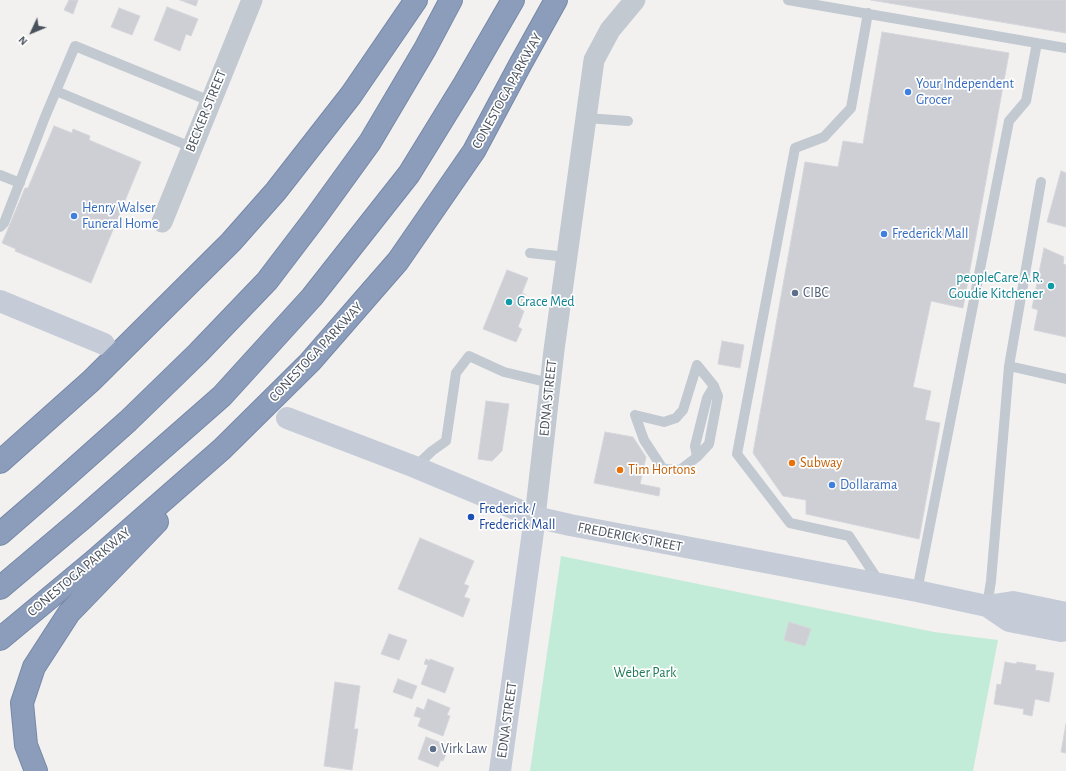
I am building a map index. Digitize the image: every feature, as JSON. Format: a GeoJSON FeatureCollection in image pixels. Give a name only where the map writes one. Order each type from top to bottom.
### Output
{"type":"FeatureCollection","features":[{"type":"Feature","properties":{"kind":"highway"},"geometry":{"type":"LineString","coordinates":[[0,462],[91,381],[231,242],[276,191],[351,95],[416,0]]}},
{"type":"Feature","properties":{"kind":"highway"},"geometry":{"type":"LineString","coordinates":[[0,534],[128,421],[198,353],[267,281],[370,142],[425,49],[451,0]]}},
{"type":"Feature","properties":{"kind":"highway"},"geometry":{"type":"LineString","coordinates":[[0,588],[83,518],[222,396],[312,298],[408,174],[466,83],[513,0]]}},
{"type":"Feature","properties":{"kind":"highway","name":"CONESTOGA PARKWAY"},"geometry":{"type":"LineString","coordinates":[[0,639],[94,561],[222,449],[310,362],[398,261],[474,151],[556,0]]}},
{"type":"Feature","properties":{"kind":"highway"},"geometry":{"type":"LineString","coordinates":[[36,771],[26,745],[22,704],[34,667],[70,614],[189,490],[222,449]]}},
{"type":"Feature","properties":{"kind":"main road"},"geometry":{"type":"LineString","coordinates":[[0,301],[104,344]]}},
{"type":"Feature","properties":{"kind":"main road","name":"FREDERICK STREET"},"geometry":{"type":"LineString","coordinates":[[287,418],[415,467],[535,517],[987,606],[1013,602],[1066,613]]}},
{"type":"Feature","properties":{"kind":"main road","name":"EDNA STREET"},"geometry":{"type":"LineString","coordinates":[[500,771],[535,517]]}},
{"type":"Feature","properties":{"kind":"main road","name":"FREDERICK STREET"},"geometry":{"type":"LineString","coordinates":[[987,606],[1009,621],[1061,631],[1066,630]]}},
{"type":"Feature","properties":{"kind":"street","name":"BECKER STREET"},"geometry":{"type":"LineString","coordinates":[[162,222],[191,147],[252,0]]}},
{"type":"Feature","properties":{"kind":"street","name":"EDNA STREET"},"geometry":{"type":"LineString","coordinates":[[535,517],[550,383],[594,60],[610,30],[635,0]]}},
{"type":"Feature","properties":{"kind":"lane"},"geometry":{"type":"LineString","coordinates":[[788,0],[1066,48]]}},
{"type":"Feature","properties":{"kind":"lane"},"geometry":{"type":"LineString","coordinates":[[868,13],[851,108],[824,137],[795,148],[737,454],[790,523],[848,536],[881,584]]}},
{"type":"Feature","properties":{"kind":"lane"},"geometry":{"type":"LineString","coordinates":[[917,591],[1009,121],[1026,102],[1037,43]]}},
{"type":"Feature","properties":{"kind":"lane"},"geometry":{"type":"LineString","coordinates":[[0,227],[4,223],[75,46],[210,101]]}},
{"type":"Feature","properties":{"kind":"lane"},"geometry":{"type":"LineString","coordinates":[[56,92],[191,147]]}},
{"type":"Feature","properties":{"kind":"lane"},"geometry":{"type":"LineString","coordinates":[[586,118],[628,121]]}},
{"type":"Feature","properties":{"kind":"lane"},"geometry":{"type":"LineString","coordinates":[[0,175],[20,183]]}},
{"type":"Feature","properties":{"kind":"lane"},"geometry":{"type":"LineString","coordinates":[[987,606],[1009,366],[1041,182]]}},
{"type":"Feature","properties":{"kind":"lane"},"geometry":{"type":"LineString","coordinates":[[530,252],[567,257]]}},
{"type":"Feature","properties":{"kind":"lane"},"geometry":{"type":"LineString","coordinates":[[415,467],[432,450],[446,441],[456,373],[469,356],[504,372],[550,383]]}},
{"type":"Feature","properties":{"kind":"lane"},"geometry":{"type":"LineString","coordinates":[[697,365],[714,386],[707,398],[695,446],[697,456],[680,470],[662,468],[644,440],[635,415],[664,422],[676,418],[683,410],[697,365]]}},
{"type":"Feature","properties":{"kind":"lane"},"geometry":{"type":"LineString","coordinates":[[1009,366],[1066,379]]}},
{"type":"Feature","properties":{"kind":"green space","name":"Weber Park"},"geometry":{"type":"Polygon","coordinates":[[[561,556],[934,632],[998,640],[973,771],[530,771],[561,556]]]}},
{"type":"Feature","properties":{"kind":"building"},"geometry":{"type":"Polygon","coordinates":[[[69,0],[78,0],[73,14],[64,10],[69,0]]]}},
{"type":"Feature","properties":{"kind":"building"},"geometry":{"type":"Polygon","coordinates":[[[180,0],[198,0],[196,6],[180,0]]]}},
{"type":"Feature","properties":{"kind":"building"},"geometry":{"type":"Polygon","coordinates":[[[871,0],[1066,0],[1066,33],[871,0]]]}},
{"type":"Feature","properties":{"kind":"building"},"geometry":{"type":"Polygon","coordinates":[[[167,7],[198,19],[191,36],[186,34],[180,51],[154,40],[167,7]]]}},
{"type":"Feature","properties":{"kind":"building"},"geometry":{"type":"Polygon","coordinates":[[[119,8],[140,16],[132,35],[111,27],[119,8]]]}},
{"type":"Feature","properties":{"kind":"building","name":"Frederick Mall"},"geometry":{"type":"Polygon","coordinates":[[[882,32],[1009,53],[963,308],[931,301],[913,387],[931,391],[925,420],[940,423],[919,539],[806,514],[806,500],[783,496],[753,453],[805,162],[838,167],[843,141],[863,144],[882,32]]]}},
{"type":"Feature","properties":{"kind":"building"},"geometry":{"type":"Polygon","coordinates":[[[54,126],[72,133],[73,129],[90,136],[89,140],[141,162],[91,283],[15,251],[16,249],[2,243],[25,188],[28,188],[54,126]]]}},
{"type":"Feature","properties":{"kind":"building"},"geometry":{"type":"Polygon","coordinates":[[[1061,171],[1066,173],[1066,227],[1047,222],[1061,171]]]}},
{"type":"Feature","properties":{"kind":"building","name":"peopleCare A.R. Goudie Kitchener"},"geometry":{"type":"Polygon","coordinates":[[[1044,248],[1064,257],[1063,264],[1066,265],[1066,337],[1034,330],[1038,310],[1032,308],[1044,248]]]}},
{"type":"Feature","properties":{"kind":"building","name":"Grace Med"},"geometry":{"type":"Polygon","coordinates":[[[507,270],[528,278],[522,293],[526,295],[520,309],[524,311],[518,327],[522,329],[516,342],[483,329],[507,270]]]}},
{"type":"Feature","properties":{"kind":"building"},"geometry":{"type":"Polygon","coordinates":[[[722,341],[744,345],[740,368],[718,364],[722,341]]]}},
{"type":"Feature","properties":{"kind":"building"},"geometry":{"type":"Polygon","coordinates":[[[486,401],[509,404],[502,451],[492,461],[478,459],[486,401]]]}},
{"type":"Feature","properties":{"kind":"building","name":"Tim Hortons"},"geometry":{"type":"Polygon","coordinates":[[[605,432],[633,437],[646,457],[640,484],[660,488],[659,496],[594,483],[605,432]]]}},
{"type":"Feature","properties":{"kind":"building"},"geometry":{"type":"Polygon","coordinates":[[[420,538],[474,561],[464,584],[469,586],[464,597],[470,599],[463,617],[398,589],[420,538]]]}},
{"type":"Feature","properties":{"kind":"building"},"geometry":{"type":"Polygon","coordinates":[[[789,622],[811,629],[805,646],[784,640],[789,622]]]}},
{"type":"Feature","properties":{"kind":"building"},"geometry":{"type":"Polygon","coordinates":[[[389,634],[407,640],[399,660],[381,654],[389,634]]]}},
{"type":"Feature","properties":{"kind":"building"},"geometry":{"type":"Polygon","coordinates":[[[426,659],[430,661],[430,659],[454,668],[445,693],[421,684],[428,665],[424,664],[426,659]]]}},
{"type":"Feature","properties":{"kind":"building"},"geometry":{"type":"Polygon","coordinates":[[[1005,662],[1036,665],[1035,670],[1054,673],[1049,702],[1035,699],[1032,716],[1023,714],[1024,709],[994,704],[997,684],[1001,685],[1005,662]]]}},
{"type":"Feature","properties":{"kind":"building"},"geometry":{"type":"Polygon","coordinates":[[[398,679],[417,686],[412,699],[393,692],[398,679]]]}},
{"type":"Feature","properties":{"kind":"building"},"geometry":{"type":"Polygon","coordinates":[[[335,682],[360,686],[354,729],[358,729],[352,770],[324,766],[335,682]]]}},
{"type":"Feature","properties":{"kind":"building"},"geometry":{"type":"Polygon","coordinates":[[[428,699],[450,708],[447,715],[450,716],[443,736],[418,726],[421,718],[414,716],[417,707],[424,710],[428,699]]]}},
{"type":"Feature","properties":{"kind":"building"},"geometry":{"type":"Polygon","coordinates":[[[1066,724],[1066,753],[1061,752],[1066,724]]]}},
{"type":"Feature","properties":{"kind":"building","name":"Virk Law"},"geometry":{"type":"Polygon","coordinates":[[[426,737],[447,745],[444,753],[446,754],[438,767],[418,759],[426,737]]]}},
{"type":"Feature","properties":{"kind":"place","name":"Your Independent Grocer"},"geometry":{"type":"Point","coordinates":[908,92]}},
{"type":"Feature","properties":{"kind":"place","name":"Henry Walser Funeral Home"},"geometry":{"type":"Point","coordinates":[74,216]}},
{"type":"Feature","properties":{"kind":"place","name":"Frederick Mall"},"geometry":{"type":"Point","coordinates":[884,234]}},
{"type":"Feature","properties":{"kind":"place","name":"peopleCare A.R. Goudie Kitchener"},"geometry":{"type":"Point","coordinates":[1051,286]}},
{"type":"Feature","properties":{"kind":"place","name":"CIBC"},"geometry":{"type":"Point","coordinates":[795,293]}},
{"type":"Feature","properties":{"kind":"place","name":"Grace Med"},"geometry":{"type":"Point","coordinates":[509,302]}},
{"type":"Feature","properties":{"kind":"place","name":"Subway"},"geometry":{"type":"Point","coordinates":[792,463]}},
{"type":"Feature","properties":{"kind":"place","name":"Tim Hortons"},"geometry":{"type":"Point","coordinates":[620,470]}},
{"type":"Feature","properties":{"kind":"place","name":"Dollarama"},"geometry":{"type":"Point","coordinates":[832,485]}},
{"type":"Feature","properties":{"kind":"place","name":"Frederick / Frederick Mall"},"geometry":{"type":"Point","coordinates":[471,517]}},
{"type":"Feature","properties":{"kind":"place","name":"Virk Law"},"geometry":{"type":"Point","coordinates":[433,749]}}]}
